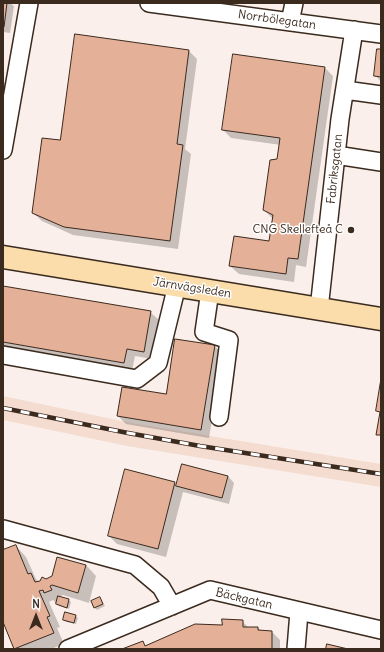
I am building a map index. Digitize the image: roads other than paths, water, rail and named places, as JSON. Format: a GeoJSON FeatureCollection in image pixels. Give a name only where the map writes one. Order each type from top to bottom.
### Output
{"type":"FeatureCollection","features":[{"type":"Feature","properties":{"kind":"main road","name":"Järnvägsleden"},"geometry":{"type":"LineString","coordinates":[[3,257],[381,319]]}},
{"type":"Feature","properties":{"kind":"street"},"geometry":{"type":"LineString","coordinates":[[3,150],[5,122],[29,3]]}},
{"type":"Feature","properties":{"kind":"street","name":"Norrbölegatan"},"geometry":{"type":"LineString","coordinates":[[149,3],[381,34]]}},
{"type":"Feature","properties":{"kind":"street"},"geometry":{"type":"LineString","coordinates":[[290,22],[294,3]]}},
{"type":"Feature","properties":{"kind":"street","name":"Fabriksgatan"},"geometry":{"type":"LineString","coordinates":[[319,309],[336,155],[354,30]]}},
{"type":"Feature","properties":{"kind":"street"},"geometry":{"type":"LineString","coordinates":[[345,90],[381,95]]}},
{"type":"Feature","properties":{"kind":"street"},"geometry":{"type":"LineString","coordinates":[[336,155],[381,162]]}},
{"type":"Feature","properties":{"kind":"street"},"geometry":{"type":"LineString","coordinates":[[3,355],[137,378],[158,363],[177,285]]}},
{"type":"Feature","properties":{"kind":"street"},"geometry":{"type":"LineString","coordinates":[[210,291],[204,332],[230,340],[219,417]]}},
{"type":"Feature","properties":{"kind":"street"},"geometry":{"type":"LineString","coordinates":[[3,529],[135,564],[161,587],[172,606]]}},
{"type":"Feature","properties":{"kind":"street","name":"Bäckgatan"},"geometry":{"type":"LineString","coordinates":[[71,648],[210,590],[381,630]]}},
{"type":"Feature","properties":{"kind":"street"},"geometry":{"type":"LineString","coordinates":[[296,649],[299,612]]}},
{"type":"Feature","properties":{"kind":"railway"},"geometry":{"type":"LineString","coordinates":[[3,408],[200,446],[381,474]]}},
{"type":"Feature","properties":{"kind":"place","name":"CNG Skellefteå C"},"geometry":{"type":"Point","coordinates":[351,230]}}]}
